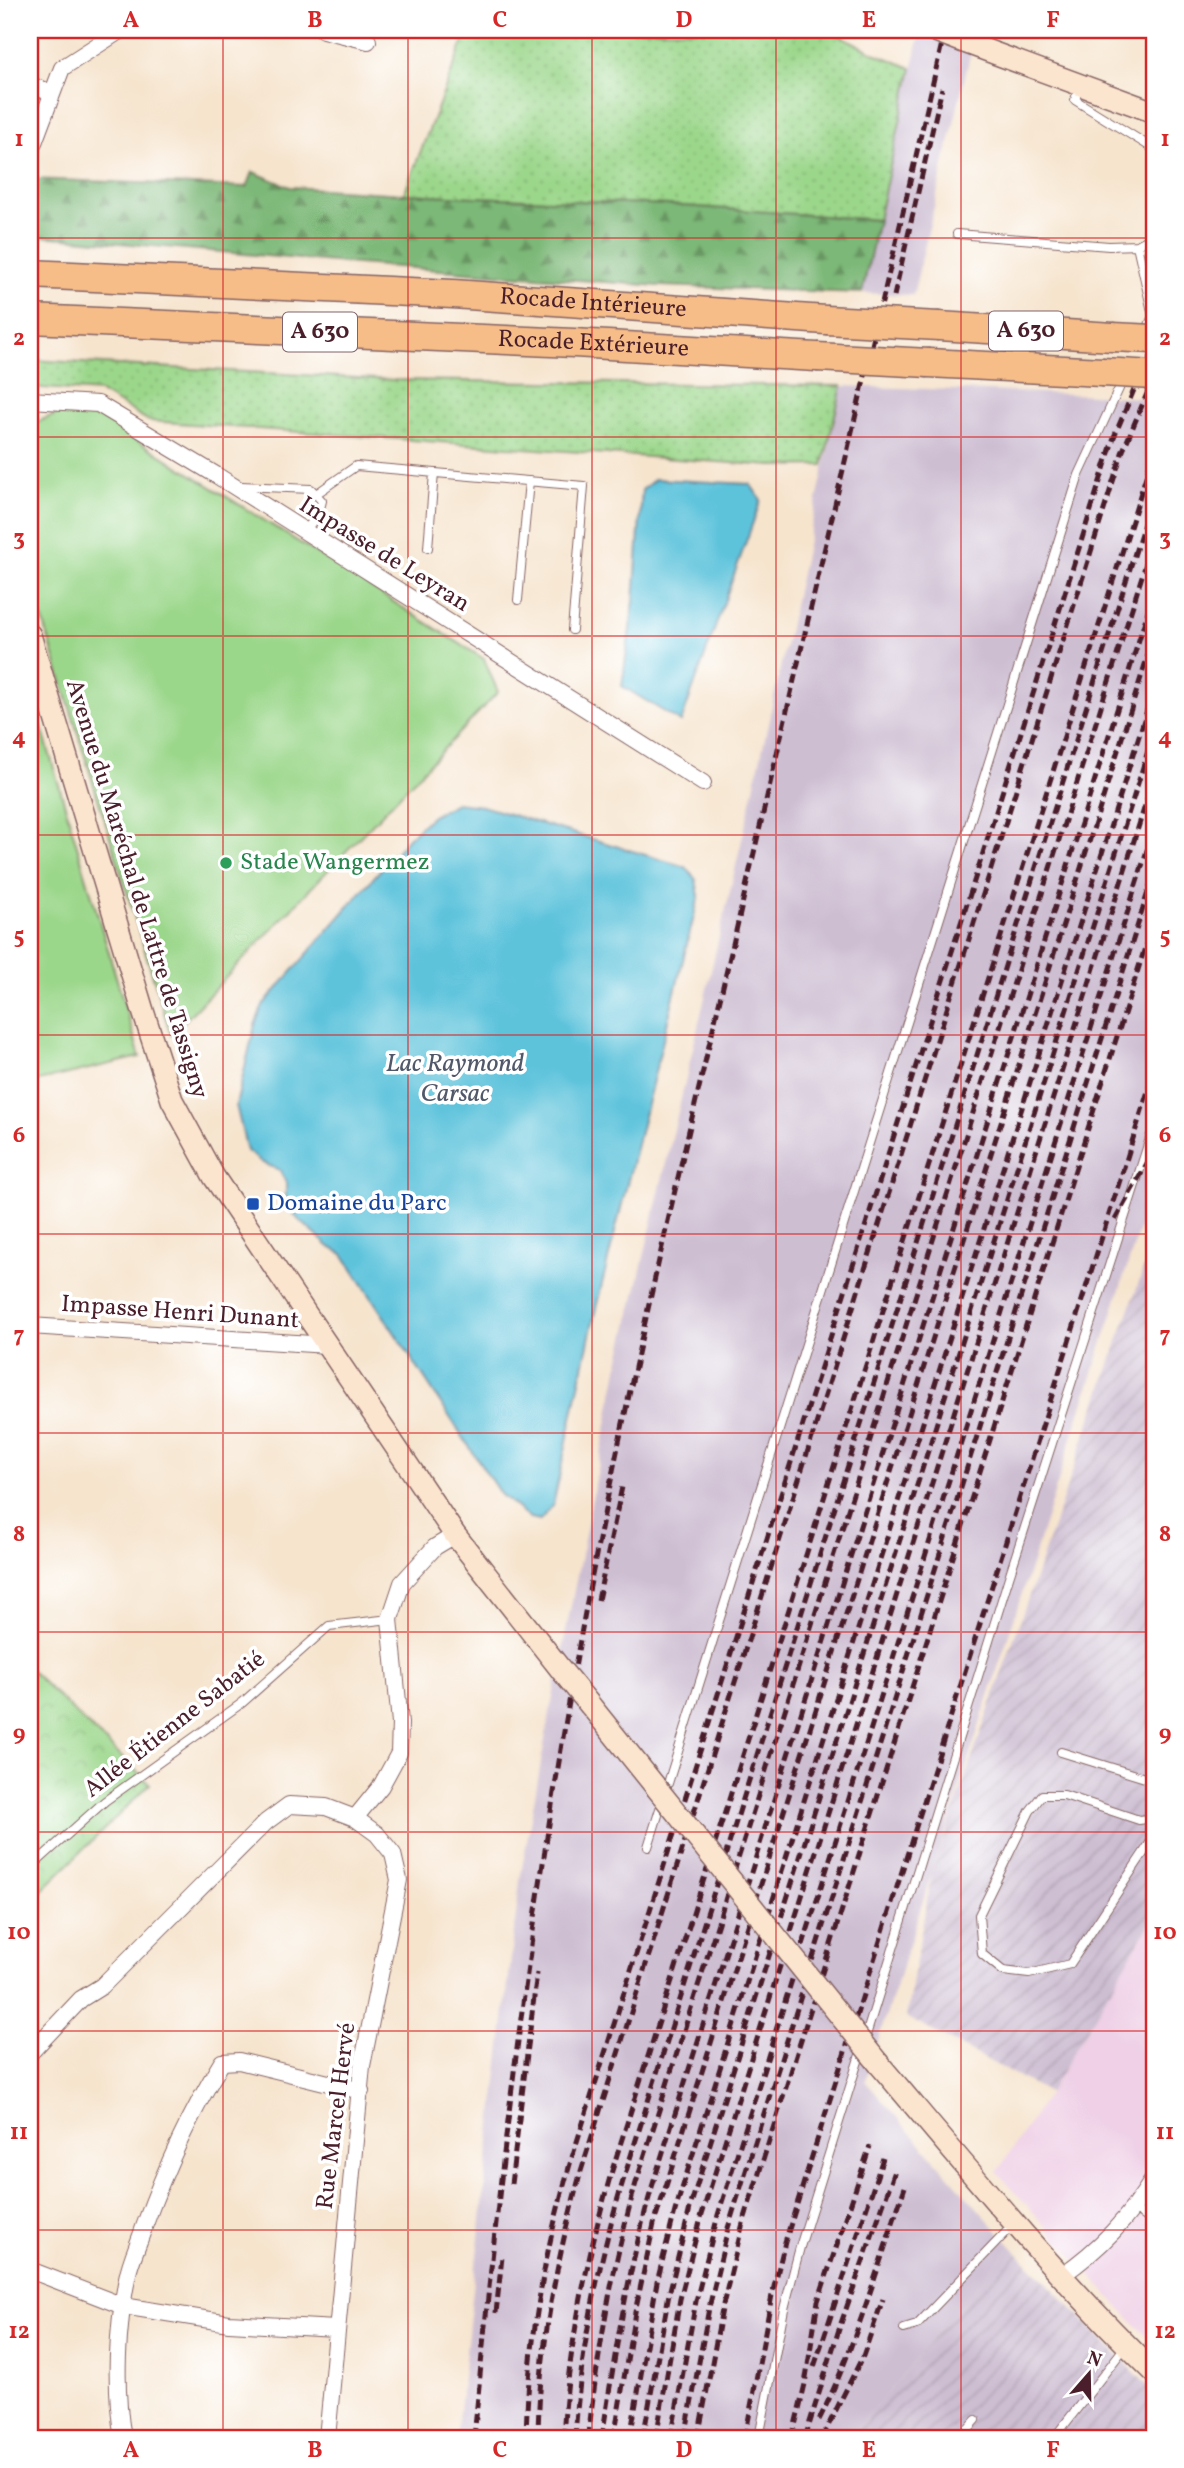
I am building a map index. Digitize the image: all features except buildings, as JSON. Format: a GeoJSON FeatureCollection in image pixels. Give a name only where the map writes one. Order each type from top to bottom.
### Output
{"type":"FeatureCollection","features":[{"type":"Feature","properties":{"kind":"highway","name":"Rocade Intérieure"},"geometry":{"type":"LineString","coordinates":[[30,274],[453,294],[1113,337],[1149,331]]}},
{"type":"Feature","properties":{"kind":"highway","name":"Rocade Extérieure"},"geometry":{"type":"LineString","coordinates":[[30,319],[1129,371]]}},
{"type":"Feature","properties":{"kind":"highway"},"geometry":{"type":"LineString","coordinates":[[30,338],[66,321]]}},
{"type":"Feature","properties":{"kind":"street"},"geometry":{"type":"LineString","coordinates":[[30,152],[62,68],[121,30]]}},
{"type":"Feature","properties":{"kind":"street"},"geometry":{"type":"LineString","coordinates":[[323,30],[368,41]]}},
{"type":"Feature","properties":{"kind":"street"},"geometry":{"type":"LineString","coordinates":[[933,30],[1154,112]]}},
{"type":"Feature","properties":{"kind":"street"},"geometry":{"type":"LineString","coordinates":[[30,85],[52,93]]}},
{"type":"Feature","properties":{"kind":"street","name":"Impasse de Leyran"},"geometry":{"type":"LineString","coordinates":[[30,400],[99,404],[703,783]]}},
{"type":"Feature","properties":{"kind":"street","name":"Avenue du Maréchal de Lattre de Tassigny"},"geometry":{"type":"LineString","coordinates":[[30,635],[172,1100],[214,1177],[455,1535],[879,2064],[1014,2224]]}},
{"type":"Feature","properties":{"kind":"street","name":"Impasse Henri Dunant"},"geometry":{"type":"LineString","coordinates":[[30,1326],[327,1345]]}},
{"type":"Feature","properties":{"kind":"street"},"geometry":{"type":"LineString","coordinates":[[355,1818],[381,1786],[398,1753],[400,1723],[390,1619],[402,1583],[435,1547],[455,1535]]}},
{"type":"Feature","properties":{"kind":"street","name":"Rue Marcel Hervé"},"geometry":{"type":"LineString","coordinates":[[30,2053],[81,1999],[102,1986],[266,1822],[289,1805],[326,1807],[355,1818],[377,1834],[393,1854],[399,1880],[362,2067],[327,2438]]}},
{"type":"Feature","properties":{"kind":"street"},"geometry":{"type":"LineString","coordinates":[[124,2438],[120,2418],[119,2348],[127,2276],[162,2178],[203,2092],[222,2062],[239,2061],[361,2091]]}},
{"type":"Feature","properties":{"kind":"street"},"geometry":{"type":"LineString","coordinates":[[1061,2276],[1092,2254],[1135,2209],[1154,2178]]}},
{"type":"Feature","properties":{"kind":"street"},"geometry":{"type":"LineString","coordinates":[[1014,2224],[1154,2372]]}},
{"type":"Feature","properties":{"kind":"street"},"geometry":{"type":"LineString","coordinates":[[30,2270],[123,2306],[229,2323],[336,2329]]}},
{"type":"Feature","properties":{"kind":"lane"},"geometry":{"type":"LineString","coordinates":[[1080,84],[1075,100],[1154,149]]}},
{"type":"Feature","properties":{"kind":"lane"},"geometry":{"type":"LineString","coordinates":[[957,234],[1109,246],[1137,245],[1154,236]]}},
{"type":"Feature","properties":{"kind":"lane"},"geometry":{"type":"LineString","coordinates":[[1137,245],[1149,331]]}},
{"type":"Feature","properties":{"kind":"lane"},"geometry":{"type":"LineString","coordinates":[[648,1847],[1079,475],[1129,371]]}},
{"type":"Feature","properties":{"kind":"lane"},"geometry":{"type":"LineString","coordinates":[[316,494],[356,466],[584,486],[572,630]]}},
{"type":"Feature","properties":{"kind":"lane"},"geometry":{"type":"LineString","coordinates":[[428,548],[434,472]]}},
{"type":"Feature","properties":{"kind":"lane"},"geometry":{"type":"LineString","coordinates":[[518,600],[529,481]]}},
{"type":"Feature","properties":{"kind":"lane"},"geometry":{"type":"LineString","coordinates":[[233,486],[311,489],[322,501],[318,516],[304,531]]}},
{"type":"Feature","properties":{"kind":"lane"},"geometry":{"type":"LineString","coordinates":[[759,2438],[784,2309],[800,2247],[1009,1577],[1154,1126]]}},
{"type":"Feature","properties":{"kind":"lane","name":"Allée Étienne Sabatié"},"geometry":{"type":"LineString","coordinates":[[30,1868],[106,1801],[242,1703],[329,1626],[390,1619]]}},
{"type":"Feature","properties":{"kind":"lane"},"geometry":{"type":"LineString","coordinates":[[1060,1752],[1154,1779]]}},
{"type":"Feature","properties":{"kind":"lane"},"geometry":{"type":"LineString","coordinates":[[1154,1818],[1139,1820],[1064,1795],[1042,1795],[1030,1811],[979,1915],[982,1954],[1003,1971],[1029,1974],[1070,1964],[1154,1837]]}},
{"type":"Feature","properties":{"kind":"lane"},"geometry":{"type":"LineString","coordinates":[[1135,2209],[1154,2223]]}},
{"type":"Feature","properties":{"kind":"lane"},"geometry":{"type":"LineString","coordinates":[[904,2329],[918,2325],[1014,2224]]}},
{"type":"Feature","properties":{"kind":"lane"},"geometry":{"type":"LineString","coordinates":[[1058,2437],[1127,2344]]}},
{"type":"Feature","properties":{"kind":"lane"},"geometry":{"type":"LineString","coordinates":[[960,2438],[976,2420]]}},
{"type":"Feature","properties":{"kind":"shaded area"},"geometry":{"type":"Polygon","coordinates":[[[921,30],[976,30],[913,295],[862,293],[921,30]]]}},
{"type":"Feature","properties":{"kind":"shaded area"},"geometry":{"type":"Polygon","coordinates":[[[842,386],[1154,399],[1154,1183],[865,2081],[1011,2246],[849,2438],[456,2438],[520,1880],[550,1712],[619,1363],[752,797],[842,386]]]}},
{"type":"Feature","properties":{"kind":"shaded area"},"geometry":{"type":"Polygon","coordinates":[[[1154,1239],[1154,1917],[1049,2093],[906,2017],[932,1872],[1154,1239]]]}},
{"type":"Feature","properties":{"kind":"shaded area"},"geometry":{"type":"Polygon","coordinates":[[[1154,1917],[1154,2345],[997,2172],[1049,2093],[1154,1917]]]}},
{"type":"Feature","properties":{"kind":"shaded area"},"geometry":{"type":"Polygon","coordinates":[[[1011,2246],[1154,2392],[1154,2438],[849,2438],[1011,2246]]]}},
{"type":"Feature","properties":{"kind":"green space"},"geometry":{"type":"Polygon","coordinates":[[[468,30],[830,30],[874,53],[912,68],[878,220],[670,205],[404,194],[468,30]]]}},
{"type":"Feature","properties":{"kind":"green space"},"geometry":{"type":"Polygon","coordinates":[[[253,172],[290,187],[670,205],[878,220],[862,293],[660,286],[357,264],[30,235],[30,179],[247,187],[253,172]]]}},
{"type":"Feature","properties":{"kind":"green space"},"geometry":{"type":"Polygon","coordinates":[[[30,360],[395,380],[842,386],[823,465],[773,466],[149,421],[100,392],[30,387],[30,360]]]}},
{"type":"Feature","properties":{"kind":"green space","name":"Stade Wangermez"},"geometry":{"type":"Polygon","coordinates":[[[59,413],[97,415],[484,659],[498,692],[171,1035],[30,578],[30,425],[59,413]]]}},
{"type":"Feature","properties":{"kind":"green space"},"geometry":{"type":"Polygon","coordinates":[[[30,688],[140,1057],[30,1083],[30,688]]]}},
{"type":"Feature","properties":{"kind":"green space"},"geometry":{"type":"Polygon","coordinates":[[[30,1670],[150,1784],[30,1902],[30,1670]]]}},
{"type":"Feature","properties":{"kind":"water"},"geometry":{"type":"Polygon","coordinates":[[[655,479],[750,484],[761,500],[681,722],[622,686],[634,601],[642,490],[655,479]]]}},
{"type":"Feature","properties":{"kind":"water","name":"Lac Raymond Carsac"},"geometry":{"type":"Polygon","coordinates":[[[456,803],[482,806],[686,867],[696,880],[699,896],[595,1312],[553,1505],[540,1520],[530,1518],[501,1495],[343,1254],[328,1246],[293,1214],[286,1201],[286,1183],[280,1170],[263,1163],[247,1151],[236,1105],[255,1025],[263,1005],[408,838],[432,816],[456,803]]]}},
{"type":"Feature","properties":{"kind":"railway"},"geometry":{"type":"LineString","coordinates":[[474,2438],[507,2125],[535,1917],[568,1710],[602,1524],[637,1357],[945,30]]}},
{"type":"Feature","properties":{"kind":"railway"},"geometry":{"type":"LineString","coordinates":[[894,296],[942,88]]}},
{"type":"Feature","properties":{"kind":"railway"},"geometry":{"type":"LineString","coordinates":[[526,2438],[530,2368],[539,2300],[552,2231],[570,2164],[1114,437],[1139,378],[1154,352]]}},
{"type":"Feature","properties":{"kind":"railway"},"geometry":{"type":"LineString","coordinates":[[538,2438],[542,2371],[551,2303],[581,2171],[1122,453],[1154,377]]}},
{"type":"Feature","properties":{"kind":"railway"},"geometry":{"type":"LineString","coordinates":[[563,2438],[579,2306],[610,2177],[1154,451]]}},
{"type":"Feature","properties":{"kind":"railway"},"geometry":{"type":"LineString","coordinates":[[575,2438],[581,2373],[592,2308],[623,2181],[1154,492]]}},
{"type":"Feature","properties":{"kind":"railway"},"geometry":{"type":"LineString","coordinates":[[588,2438],[607,2309],[636,2183],[1154,538]]}},
{"type":"Feature","properties":{"kind":"railway"},"geometry":{"type":"LineString","coordinates":[[602,2438],[629,2280],[652,2187],[1154,592]]}},
{"type":"Feature","properties":{"kind":"railway"},"geometry":{"type":"LineString","coordinates":[[614,2438],[635,2312],[654,2224],[1154,636]]}},
{"type":"Feature","properties":{"kind":"railway"},"geometry":{"type":"LineString","coordinates":[[630,2438],[657,2282],[675,2211],[1154,688]]}},
{"type":"Feature","properties":{"kind":"railway"},"geometry":{"type":"LineString","coordinates":[[643,2438],[669,2294],[691,2204],[1154,732]]}},
{"type":"Feature","properties":{"kind":"railway"},"geometry":{"type":"LineString","coordinates":[[656,2438],[680,2299],[702,2214],[1154,777]]}},
{"type":"Feature","properties":{"kind":"railway"},"geometry":{"type":"LineString","coordinates":[[671,2438],[696,2301],[718,2215],[1154,828]]}},
{"type":"Feature","properties":{"kind":"railway"},"geometry":{"type":"LineString","coordinates":[[685,2438],[709,2308],[728,2228],[1154,873]]}},
{"type":"Feature","properties":{"kind":"railway"},"geometry":{"type":"LineString","coordinates":[[698,2438],[722,2309],[742,2227],[1154,919]]}},
{"type":"Feature","properties":{"kind":"railway"},"geometry":{"type":"LineString","coordinates":[[745,2438],[772,2295],[785,2242],[1154,1072]]}},
{"type":"Feature","properties":{"kind":"railway"},"geometry":{"type":"LineString","coordinates":[[1115,1220],[1154,1151]]}},
{"type":"Feature","properties":{"kind":"railway"},"geometry":{"type":"LineString","coordinates":[[598,1600],[622,1487]]}},
{"type":"Feature","properties":{"kind":"railway"},"geometry":{"type":"LineString","coordinates":[[511,2184],[537,1973]]}},
{"type":"Feature","properties":{"kind":"railway"},"geometry":{"type":"LineString","coordinates":[[792,2438],[805,2384],[818,2301],[870,2146]]}},
{"type":"Feature","properties":{"kind":"railway"},"geometry":{"type":"LineString","coordinates":[[814,2367],[883,2158]]}},
{"type":"Feature","properties":{"kind":"railway"},"geometry":{"type":"LineString","coordinates":[[805,2438],[840,2326],[895,2171]]}},
{"type":"Feature","properties":{"kind":"railway"},"geometry":{"type":"LineString","coordinates":[[819,2420],[855,2334],[905,2187]]}},
{"type":"Feature","properties":{"kind":"railway"},"geometry":{"type":"LineString","coordinates":[[496,2313],[502,2257]]}},
{"type":"Feature","properties":{"kind":"railway"},"geometry":{"type":"LineString","coordinates":[[822,2438],[863,2356],[883,2299]]}},
{"type":"Feature","properties":{"kind":"place","name":"Stade Wangermez"},"geometry":{"type":"Point","coordinates":[226,863]}},
{"type":"Feature","properties":{"kind":"place","name":"Domaine du Parc"},"geometry":{"type":"Point","coordinates":[253,1204]}}]}
